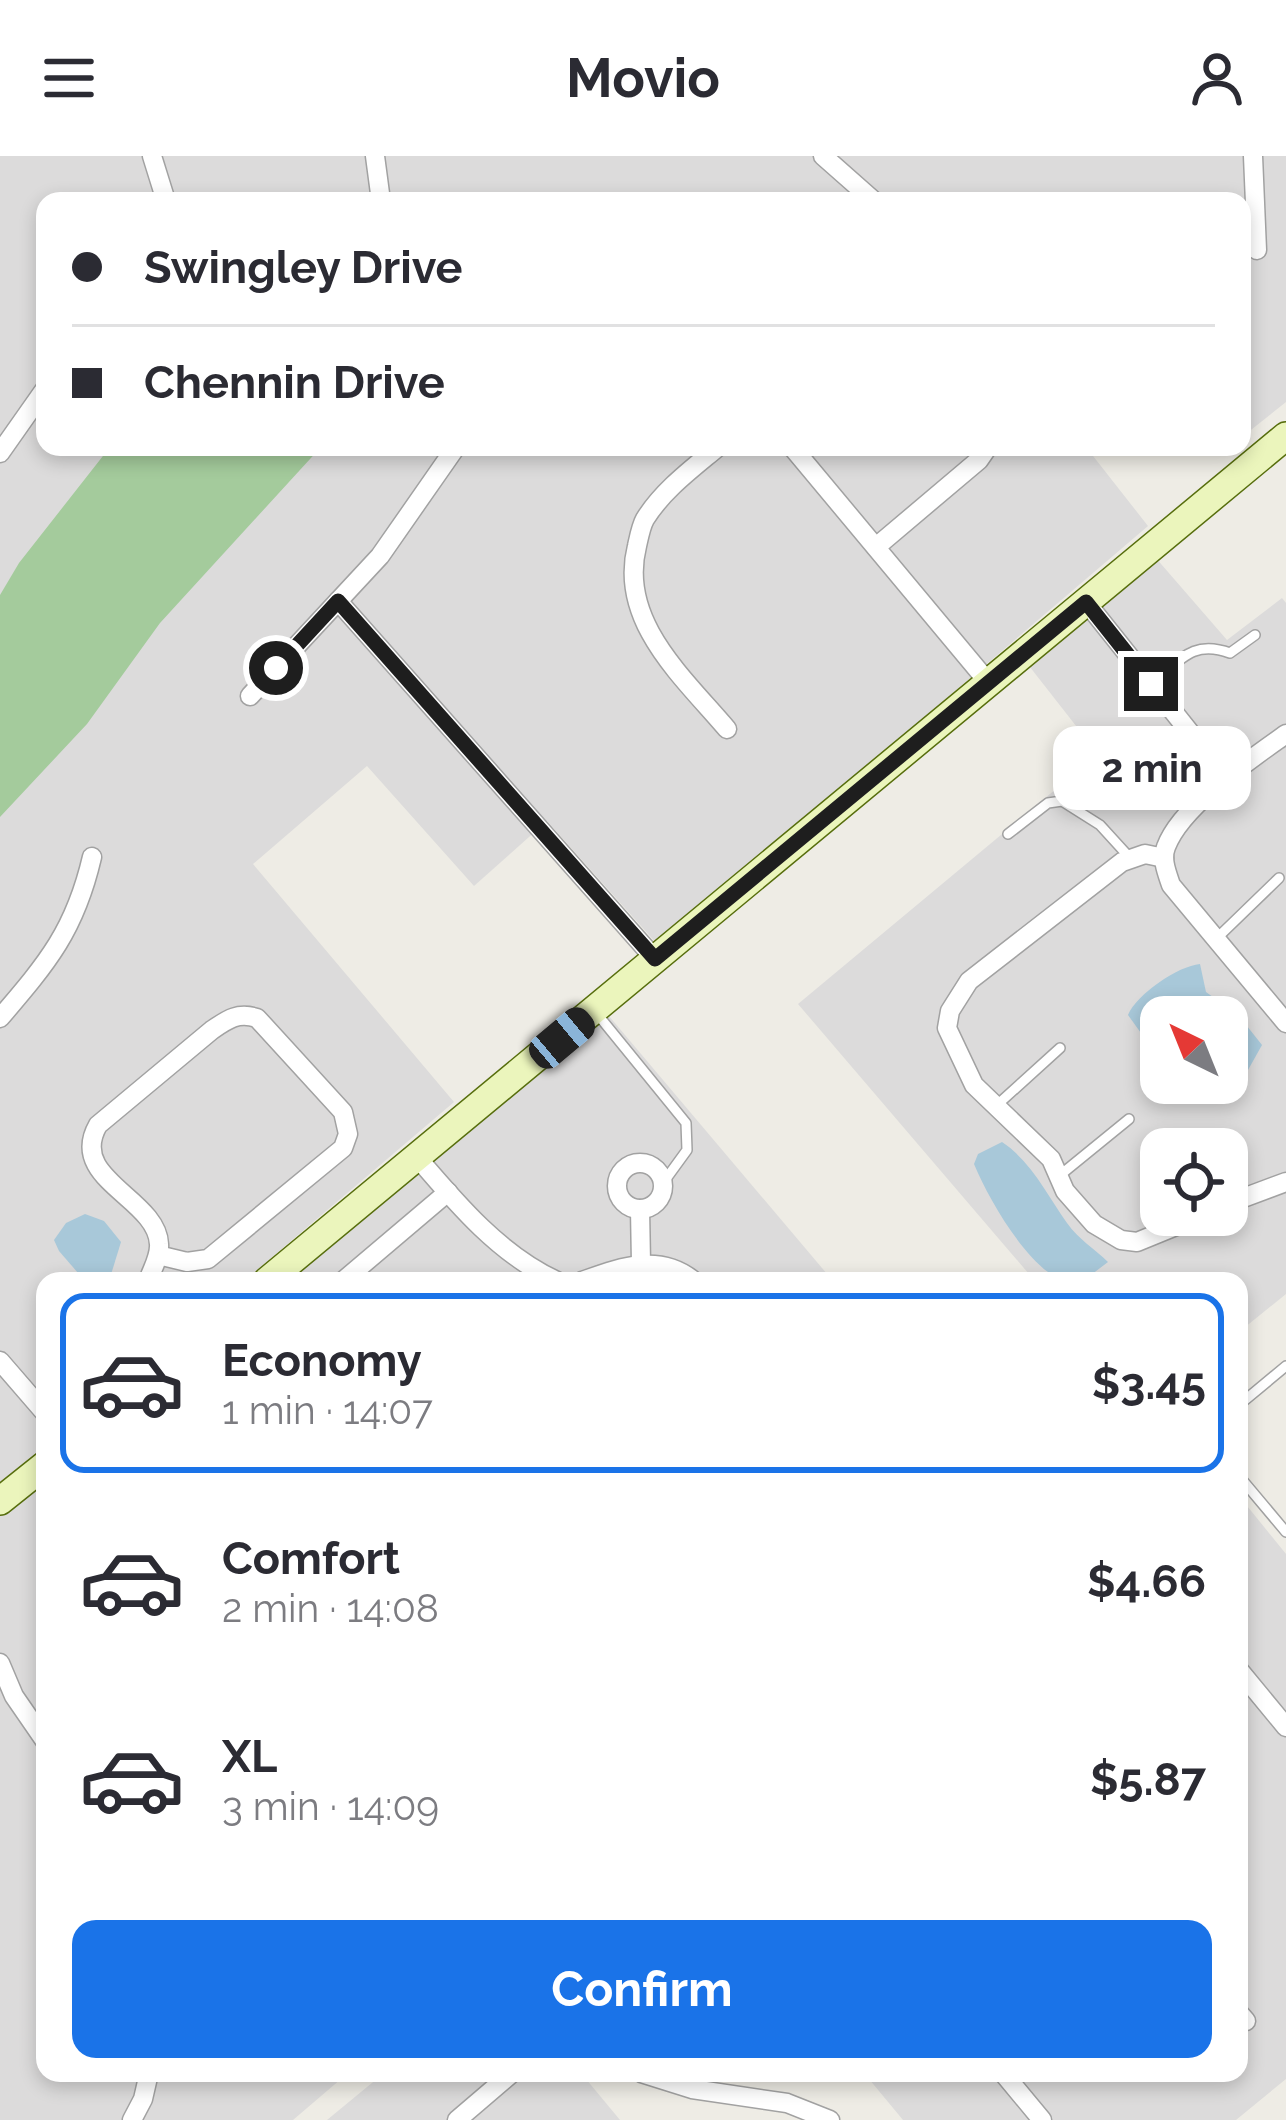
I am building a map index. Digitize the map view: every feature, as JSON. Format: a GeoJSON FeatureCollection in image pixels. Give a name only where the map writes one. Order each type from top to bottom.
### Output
{"type":"FeatureCollection","features":[{"type":"Feature","properties":{"kind":"street"},"geometry":{"type":"LineString","coordinates":[[152,156],[163,192]]}},
{"type":"Feature","properties":{"kind":"street"},"geometry":{"type":"LineString","coordinates":[[375,156],[380,192]]}},
{"type":"Feature","properties":{"kind":"street"},"geometry":{"type":"LineString","coordinates":[[823,156],[864,192]]}},
{"type":"Feature","properties":{"kind":"street"},"geometry":{"type":"LineString","coordinates":[[1253,156],[1257,250]]}},
{"type":"Feature","properties":{"kind":"street"},"geometry":{"type":"LineString","coordinates":[[0,453],[36,402]]}},
{"type":"Feature","properties":{"kind":"street"},"geometry":{"type":"LineString","coordinates":[[295,1271],[417,1157],[1286,436]]}},
{"type":"Feature","properties":{"kind":"street"},"geometry":{"type":"LineString","coordinates":[[250,696],[400,529],[450,456]]}},
{"type":"Feature","properties":{"kind":"street"},"geometry":{"type":"LineString","coordinates":[[708,456],[676,483],[644,521],[631,569],[640,617],[658,647],[727,729]]}},
{"type":"Feature","properties":{"kind":"street"},"geometry":{"type":"LineString","coordinates":[[799,456],[988,682]]}},
{"type":"Feature","properties":{"kind":"street"},"geometry":{"type":"LineString","coordinates":[[876,548],[982,456]]}},
{"type":"Feature","properties":{"kind":"street"},"geometry":{"type":"LineString","coordinates":[[338,601],[655,959]]}},
{"type":"Feature","properties":{"kind":"street"},"geometry":{"type":"LineString","coordinates":[[1086,602],[1227,779]]}},
{"type":"Feature","properties":{"kind":"street"},"geometry":{"type":"LineString","coordinates":[[1286,734],[1227,779],[1183,822],[1166,845],[1164,858],[1171,885],[1286,1023]]}},
{"type":"Feature","properties":{"kind":"street"},"geometry":{"type":"LineString","coordinates":[[1152,1236],[1137,1242],[1121,1240],[1078,1210],[1052,1159],[974,1085],[947,1028],[958,993],[986,965],[1131,860],[1145,854],[1164,858]]}},
{"type":"Feature","properties":{"kind":"street"},"geometry":{"type":"LineString","coordinates":[[0,1018],[55,954],[82,899],[92,857]]}},
{"type":"Feature","properties":{"kind":"street"},"geometry":{"type":"LineString","coordinates":[[151,1272],[159,1238],[100,1169],[90,1152],[90,1140],[98,1125],[212,1030],[245,1014],[257,1018],[343,1112],[348,1135],[343,1148],[208,1259],[188,1262],[158,1255]]}},
{"type":"Feature","properties":{"kind":"street"},"geometry":{"type":"LineString","coordinates":[[417,1157],[448,1192],[536,1272]]}},
{"type":"Feature","properties":{"kind":"street"},"geometry":{"type":"LineString","coordinates":[[635,1163],[655,1168],[663,1183],[658,1200],[640,1209],[620,1197],[617,1182],[635,1163]]}},
{"type":"Feature","properties":{"kind":"street"},"geometry":{"type":"LineString","coordinates":[[1248,1196],[1286,1182]]}},
{"type":"Feature","properties":{"kind":"street"},"geometry":{"type":"LineString","coordinates":[[354,1272],[448,1192]]}},
{"type":"Feature","properties":{"kind":"street"},"geometry":{"type":"LineString","coordinates":[[640,1209],[641,1263]]}},
{"type":"Feature","properties":{"kind":"street"},"geometry":{"type":"LineString","coordinates":[[611,1272],[641,1263],[679,1272]]}},
{"type":"Feature","properties":{"kind":"street"},"geometry":{"type":"LineString","coordinates":[[0,1361],[36,1403]]}},
{"type":"Feature","properties":{"kind":"street"},"geometry":{"type":"LineString","coordinates":[[0,1501],[36,1472]]}},
{"type":"Feature","properties":{"kind":"street"},"geometry":{"type":"LineString","coordinates":[[0,1663],[14,1696],[36,1728]]}},
{"type":"Feature","properties":{"kind":"street"},"geometry":{"type":"LineString","coordinates":[[1248,1681],[1286,1727]]}},
{"type":"Feature","properties":{"kind":"street"},"geometry":{"type":"LineString","coordinates":[[132,2120],[147,2082]]}},
{"type":"Feature","properties":{"kind":"street"},"geometry":{"type":"LineString","coordinates":[[457,2120],[501,2082]]}},
{"type":"Feature","properties":{"kind":"street"},"geometry":{"type":"LineString","coordinates":[[675,2082],[709,2092],[764,2097],[830,2120]]}},
{"type":"Feature","properties":{"kind":"street"},"geometry":{"type":"LineString","coordinates":[[1010,2082],[1042,2120]]}},
{"type":"Feature","properties":{"kind":"street"},"geometry":{"type":"LineString","coordinates":[[478,2102],[494,2120]]}},
{"type":"Feature","properties":{"kind":"lane"},"geometry":{"type":"LineString","coordinates":[[1151,684],[1198,648],[1209,646],[1230,653],[1255,635]]}},
{"type":"Feature","properties":{"kind":"lane"},"geometry":{"type":"LineString","coordinates":[[1009,834],[1048,803],[1062,801],[1100,825],[1131,860]]}},
{"type":"Feature","properties":{"kind":"lane"},"geometry":{"type":"LineString","coordinates":[[1216,939],[1279,878]]}},
{"type":"Feature","properties":{"kind":"lane"},"geometry":{"type":"LineString","coordinates":[[594,1011],[686,1123],[687,1150],[663,1183]]}},
{"type":"Feature","properties":{"kind":"lane"},"geometry":{"type":"LineString","coordinates":[[997,1105],[1060,1048]]}},
{"type":"Feature","properties":{"kind":"lane"},"geometry":{"type":"LineString","coordinates":[[1059,1176],[1129,1119]]}},
{"type":"Feature","properties":{"kind":"lane"},"geometry":{"type":"LineString","coordinates":[[1248,1398],[1286,1366]]}},
{"type":"Feature","properties":{"kind":"lane"},"geometry":{"type":"LineString","coordinates":[[1248,1487],[1286,1532]]}},
{"type":"Feature","properties":{"kind":"shaded area"},"geometry":{"type":"Polygon","coordinates":[[[0,156],[1286,156],[1286,402],[1251,430],[1251,192],[36,192],[36,456],[1093,456],[1148,526],[658,945],[547,821],[474,886],[367,766],[253,864],[454,1102],[255,1272],[36,1272],[36,1455],[0,1485],[0,156]]]}},
{"type":"Feature","properties":{"kind":"shaded area"},"geometry":{"type":"Polygon","coordinates":[[[1155,557],[1227,640],[1282,598],[1286,603],[1286,1294],[1248,1325],[1248,1272],[1027,1272],[798,1004],[1098,754],[1026,662],[1155,557]]]}},
{"type":"Feature","properties":{"kind":"shaded area"},"geometry":{"type":"Polygon","coordinates":[[[603,1009],[825,1272],[293,1272],[603,1009]]]}},
{"type":"Feature","properties":{"kind":"shaded area"},"geometry":{"type":"Polygon","coordinates":[[[36,1483],[36,2082],[337,2082],[293,2120],[0,2120],[0,1513],[36,1483]]]}},
{"type":"Feature","properties":{"kind":"shaded area"},"geometry":{"type":"Polygon","coordinates":[[[1248,1507],[1286,1554],[1286,2079],[1236,2120],[903,2120],[871,2082],[1248,2082],[1248,1507]]]}},
{"type":"Feature","properties":{"kind":"shaded area"},"geometry":{"type":"Polygon","coordinates":[[[373,2082],[588,2082],[620,2120],[327,2120],[373,2082]]]}},
{"type":"Feature","properties":{"kind":"green space"},"geometry":{"type":"Polygon","coordinates":[[[103,456],[313,456],[160,623],[87,724],[0,817],[0,595],[19,563],[103,456]]]}},
{"type":"Feature","properties":{"kind":"water"},"geometry":{"type":"Polygon","coordinates":[[[1200,964],[1206,992],[1212,996],[1142,996],[1159,982],[1200,964]]]}},
{"type":"Feature","properties":{"kind":"water"},"geometry":{"type":"Polygon","coordinates":[[[1140,998],[1140,1032],[1128,1015],[1140,998]]]}},
{"type":"Feature","properties":{"kind":"water"},"geometry":{"type":"Polygon","coordinates":[[[1248,1027],[1262,1045],[1248,1070],[1248,1027]]]}},
{"type":"Feature","properties":{"kind":"water"},"geometry":{"type":"Polygon","coordinates":[[[1002,1142],[1012,1150],[1072,1229],[1108,1262],[1095,1272],[1049,1272],[1042,1267],[997,1210],[974,1164],[978,1154],[1002,1142]]]}},
{"type":"Feature","properties":{"kind":"water"},"geometry":{"type":"Polygon","coordinates":[[[85,1214],[104,1221],[121,1242],[112,1272],[77,1272],[54,1240],[66,1223],[85,1214]]]}},
{"type":"Feature","properties":{"kind":"route"},"geometry":{"type":"LineString","coordinates":[[276,668],[338,601],[655,959],[1086,602],[1151,684]]}}]}
